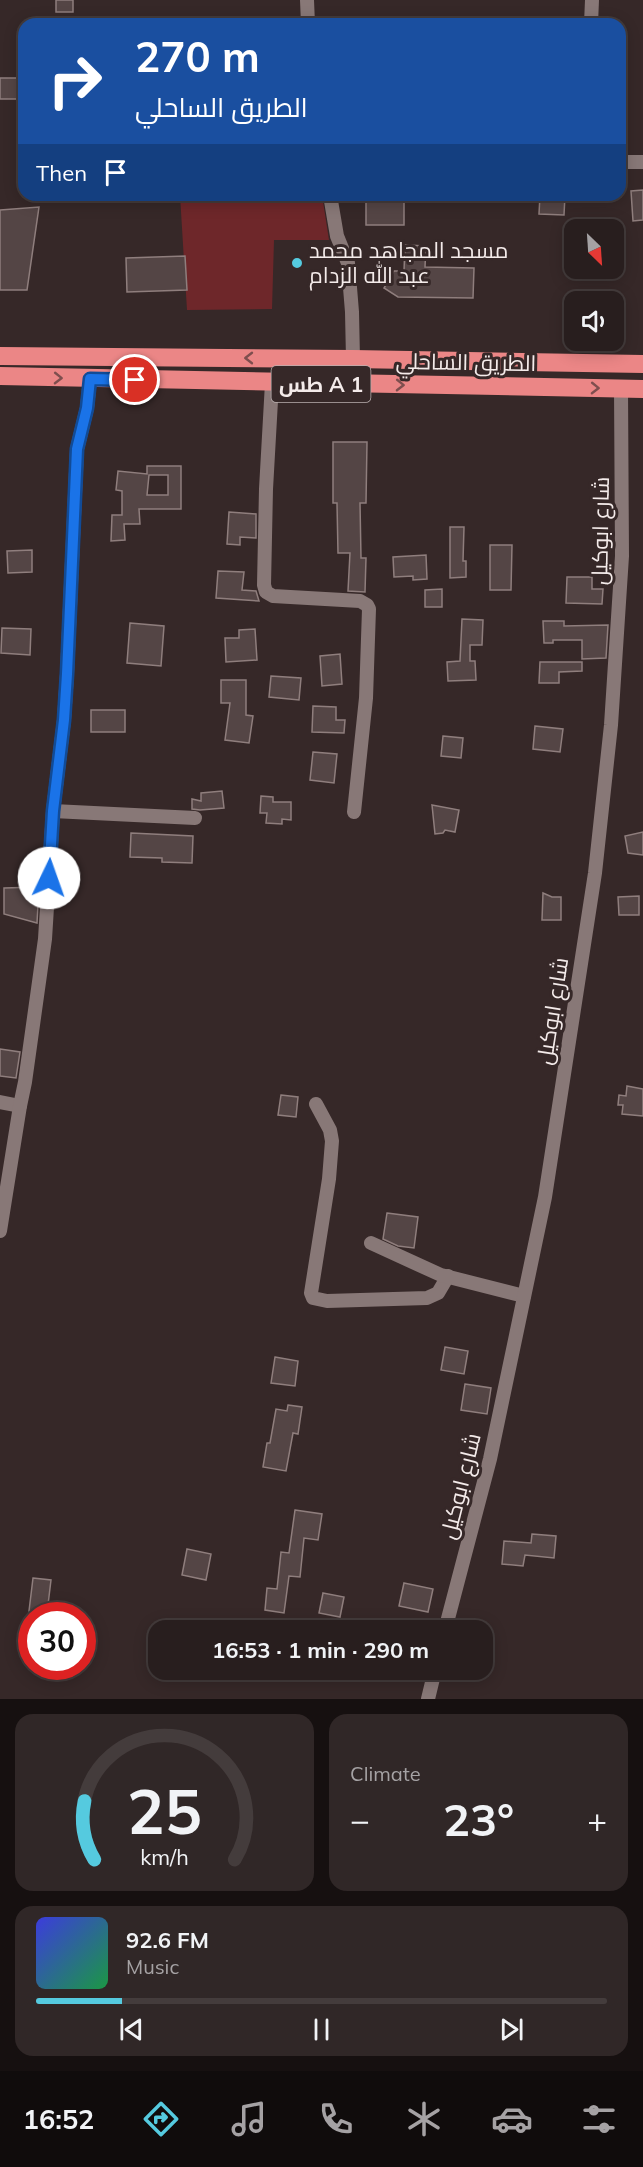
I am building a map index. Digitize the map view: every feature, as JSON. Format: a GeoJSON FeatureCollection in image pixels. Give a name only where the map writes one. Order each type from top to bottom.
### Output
{"type":"FeatureCollection","features":[{"type":"Feature","properties":{"kind":"highway","name":"الطريق الساحلي"},"geometry":{"type":"LineString","coordinates":[[0,356],[643,364]]}},
{"type":"Feature","properties":{"kind":"highway","name":"الطريق الساحلي"},"geometry":{"type":"LineString","coordinates":[[0,376],[643,389]]}},
{"type":"Feature","properties":{"kind":"street"},"geometry":{"type":"LineString","coordinates":[[307,0],[308,18]]}},
{"type":"Feature","properties":{"kind":"street"},"geometry":{"type":"LineString","coordinates":[[591,18],[592,0]]}},
{"type":"Feature","properties":{"kind":"street"},"geometry":{"type":"LineString","coordinates":[[626,162],[643,162]]}},
{"type":"Feature","properties":{"kind":"street"},"geometry":{"type":"LineString","coordinates":[[331,201],[337,236],[348,263],[352,312],[352,359]]}},
{"type":"Feature","properties":{"kind":"street"},"geometry":{"type":"LineString","coordinates":[[0,1231],[26,1082],[45,939],[53,811],[66,685],[77,449],[87,408],[90,379]]}},
{"type":"Feature","properties":{"kind":"street"},"geometry":{"type":"LineString","coordinates":[[272,383],[266,489],[266,590],[273,596],[360,601],[369,609],[366,698],[354,812]]}},
{"type":"Feature","properties":{"kind":"street","name":"شارع ابوكيل"},"geometry":{"type":"LineString","coordinates":[[448,1620],[490,1459],[545,1197],[595,873],[611,725],[623,531],[621,388]]}},
{"type":"Feature","properties":{"kind":"street"},"geometry":{"type":"LineString","coordinates":[[53,811],[195,818]]}},
{"type":"Feature","properties":{"kind":"street"},"geometry":{"type":"LineString","coordinates":[[0,1102],[20,1106]]}},
{"type":"Feature","properties":{"kind":"street"},"geometry":{"type":"LineString","coordinates":[[316,1104],[330,1130],[332,1141],[329,1179],[311,1293],[314,1298],[327,1301],[427,1298],[438,1293],[448,1276]]}},
{"type":"Feature","properties":{"kind":"street"},"geometry":{"type":"LineString","coordinates":[[370,1243],[448,1276],[524,1296]]}},
{"type":"Feature","properties":{"kind":"street"},"geometry":{"type":"LineString","coordinates":[[428,1699],[433,1680]]}},
{"type":"Feature","properties":{"kind":"shaded area"},"geometry":{"type":"Polygon","coordinates":[[[180,201],[323,201],[329,240],[274,240],[272,309],[187,310],[180,201]]]}},
{"type":"Feature","properties":{"kind":"building"},"geometry":{"type":"Polygon","coordinates":[[[56,0],[73,0],[73,12],[56,12],[56,0]]]}},
{"type":"Feature","properties":{"kind":"building"},"geometry":{"type":"Polygon","coordinates":[[[0,78],[18,78],[18,99],[0,99],[0,78]]]}},
{"type":"Feature","properties":{"kind":"building"},"geometry":{"type":"Polygon","coordinates":[[[643,190],[643,220],[633,221],[631,191],[643,190]]]}},
{"type":"Feature","properties":{"kind":"building"},"geometry":{"type":"Polygon","coordinates":[[[540,201],[565,201],[564,215],[539,214],[540,201]]]}},
{"type":"Feature","properties":{"kind":"building"},"geometry":{"type":"Polygon","coordinates":[[[366,202],[404,202],[404,225],[366,225],[366,202]]]}},
{"type":"Feature","properties":{"kind":"building"},"geometry":{"type":"Polygon","coordinates":[[[39,207],[27,290],[0,290],[0,210],[39,207]]]}},
{"type":"Feature","properties":{"kind":"building"},"geometry":{"type":"Polygon","coordinates":[[[405,245],[426,246],[425,267],[474,268],[473,298],[398,297],[384,288],[394,271],[404,271],[405,245]]]}},
{"type":"Feature","properties":{"kind":"building"},"geometry":{"type":"Polygon","coordinates":[[[185,256],[187,290],[127,292],[126,258],[185,256]]]}},
{"type":"Feature","properties":{"kind":"building"},"geometry":{"type":"Polygon","coordinates":[[[333,442],[367,442],[366,503],[360,503],[361,558],[366,558],[365,592],[348,591],[350,553],[338,553],[337,503],[333,503],[333,442]]]}},
{"type":"Feature","properties":{"kind":"building"},"geometry":{"type":"Polygon","coordinates":[[[147,466],[181,466],[181,509],[139,509],[140,524],[124,524],[125,540],[111,541],[112,515],[122,515],[122,491],[116,490],[118,471],[147,474],[147,466]],[[149,475],[147,495],[168,495],[168,475],[149,475]]]}},
{"type":"Feature","properties":{"kind":"building"},"geometry":{"type":"Polygon","coordinates":[[[229,512],[256,514],[256,538],[240,537],[240,545],[227,544],[229,512]]]}},
{"type":"Feature","properties":{"kind":"building"},"geometry":{"type":"Polygon","coordinates":[[[450,527],[464,527],[463,561],[466,561],[466,577],[450,578],[450,527]]]}},
{"type":"Feature","properties":{"kind":"building"},"geometry":{"type":"Polygon","coordinates":[[[490,545],[512,545],[511,590],[490,590],[490,545]]]}},
{"type":"Feature","properties":{"kind":"building"},"geometry":{"type":"Polygon","coordinates":[[[32,550],[32,572],[8,573],[7,551],[32,550]]]}},
{"type":"Feature","properties":{"kind":"building"},"geometry":{"type":"Polygon","coordinates":[[[426,555],[427,579],[413,580],[413,576],[394,577],[393,557],[426,555]]]}},
{"type":"Feature","properties":{"kind":"building"},"geometry":{"type":"Polygon","coordinates":[[[218,571],[244,572],[242,590],[256,591],[259,601],[216,598],[218,571]]]}},
{"type":"Feature","properties":{"kind":"building"},"geometry":{"type":"Polygon","coordinates":[[[567,577],[592,577],[592,589],[603,589],[602,604],[566,603],[567,577]]]}},
{"type":"Feature","properties":{"kind":"building"},"geometry":{"type":"Polygon","coordinates":[[[442,589],[442,607],[425,607],[425,590],[442,589]]]}},
{"type":"Feature","properties":{"kind":"building"},"geometry":{"type":"Polygon","coordinates":[[[462,619],[483,620],[482,645],[470,645],[470,661],[475,661],[476,680],[448,681],[447,662],[460,661],[462,619]]]}},
{"type":"Feature","properties":{"kind":"building"},"geometry":{"type":"Polygon","coordinates":[[[543,621],[564,621],[564,626],[608,625],[606,658],[582,659],[582,640],[553,640],[553,643],[544,643],[543,621]]]}},
{"type":"Feature","properties":{"kind":"building"},"geometry":{"type":"Polygon","coordinates":[[[130,623],[164,626],[161,666],[127,663],[130,623]]]}},
{"type":"Feature","properties":{"kind":"building"},"geometry":{"type":"Polygon","coordinates":[[[2,628],[31,629],[30,655],[1,653],[2,628]]]}},
{"type":"Feature","properties":{"kind":"building"},"geometry":{"type":"Polygon","coordinates":[[[255,629],[257,660],[226,662],[225,638],[239,638],[239,630],[255,629]]]}},
{"type":"Feature","properties":{"kind":"building"},"geometry":{"type":"Polygon","coordinates":[[[340,654],[342,684],[322,686],[320,656],[340,654]]]}},
{"type":"Feature","properties":{"kind":"building"},"geometry":{"type":"Polygon","coordinates":[[[540,662],[582,662],[582,671],[559,672],[559,683],[539,683],[540,662]]]}},
{"type":"Feature","properties":{"kind":"building"},"geometry":{"type":"Polygon","coordinates":[[[271,676],[301,678],[299,700],[269,697],[271,676]]]}},
{"type":"Feature","properties":{"kind":"building"},"geometry":{"type":"Polygon","coordinates":[[[221,680],[246,680],[246,715],[253,716],[249,743],[225,740],[230,703],[221,703],[221,680]]]}},
{"type":"Feature","properties":{"kind":"building"},"geometry":{"type":"Polygon","coordinates":[[[313,706],[336,707],[336,720],[345,720],[344,733],[312,732],[313,706]]]}},
{"type":"Feature","properties":{"kind":"building"},"geometry":{"type":"Polygon","coordinates":[[[91,710],[125,710],[125,732],[91,732],[91,710]]]}},
{"type":"Feature","properties":{"kind":"building"},"geometry":{"type":"Polygon","coordinates":[[[535,726],[563,729],[560,752],[533,749],[535,726]]]}},
{"type":"Feature","properties":{"kind":"building"},"geometry":{"type":"Polygon","coordinates":[[[443,736],[463,738],[461,758],[441,756],[443,736]]]}},
{"type":"Feature","properties":{"kind":"building"},"geometry":{"type":"Polygon","coordinates":[[[313,752],[337,754],[334,783],[310,780],[313,752]]]}},
{"type":"Feature","properties":{"kind":"building"},"geometry":{"type":"Polygon","coordinates":[[[222,791],[224,808],[192,809],[192,799],[201,801],[201,793],[222,791]]]}},
{"type":"Feature","properties":{"kind":"building"},"geometry":{"type":"Polygon","coordinates":[[[261,796],[273,797],[273,802],[291,802],[291,820],[282,819],[282,824],[266,823],[267,813],[260,813],[261,796]]]}},
{"type":"Feature","properties":{"kind":"building"},"geometry":{"type":"Polygon","coordinates":[[[432,805],[459,810],[455,832],[445,830],[443,833],[435,834],[432,805]]]}},
{"type":"Feature","properties":{"kind":"building"},"geometry":{"type":"Polygon","coordinates":[[[643,832],[643,855],[628,853],[625,836],[643,832]]]}},
{"type":"Feature","properties":{"kind":"building"},"geometry":{"type":"Polygon","coordinates":[[[131,833],[193,836],[192,863],[162,862],[162,858],[130,857],[131,833]]]}},
{"type":"Feature","properties":{"kind":"building"},"geometry":{"type":"Polygon","coordinates":[[[39,887],[37,923],[4,914],[4,888],[39,887]]]}},
{"type":"Feature","properties":{"kind":"building"},"geometry":{"type":"Polygon","coordinates":[[[543,893],[552,897],[561,897],[561,920],[542,920],[543,893]]]}},
{"type":"Feature","properties":{"kind":"building"},"geometry":{"type":"Polygon","coordinates":[[[639,896],[639,915],[619,915],[618,897],[639,896]]]}},
{"type":"Feature","properties":{"kind":"building"},"geometry":{"type":"Polygon","coordinates":[[[0,1049],[20,1052],[16,1078],[0,1076],[0,1049]]]}},
{"type":"Feature","properties":{"kind":"building"},"geometry":{"type":"Polygon","coordinates":[[[627,1086],[643,1089],[643,1116],[622,1114],[623,1105],[618,1105],[619,1095],[626,1096],[627,1086]]]}},
{"type":"Feature","properties":{"kind":"building"},"geometry":{"type":"Polygon","coordinates":[[[281,1095],[298,1097],[296,1117],[278,1115],[281,1095]]]}},
{"type":"Feature","properties":{"kind":"building"},"geometry":{"type":"Polygon","coordinates":[[[387,1213],[418,1217],[414,1248],[398,1246],[383,1239],[387,1213]]]}},
{"type":"Feature","properties":{"kind":"building"},"geometry":{"type":"Polygon","coordinates":[[[445,1347],[468,1351],[464,1374],[441,1370],[445,1347]]]}},
{"type":"Feature","properties":{"kind":"building"},"geometry":{"type":"Polygon","coordinates":[[[275,1357],[298,1361],[295,1386],[271,1383],[275,1357]]]}},
{"type":"Feature","properties":{"kind":"building"},"geometry":{"type":"Polygon","coordinates":[[[465,1384],[491,1388],[487,1414],[461,1410],[465,1384]]]}},
{"type":"Feature","properties":{"kind":"building"},"geometry":{"type":"Polygon","coordinates":[[[288,1405],[302,1407],[298,1434],[293,1433],[286,1471],[263,1467],[276,1409],[287,1411],[288,1405]]]}},
{"type":"Feature","properties":{"kind":"building"},"geometry":{"type":"Polygon","coordinates":[[[295,1510],[322,1514],[318,1540],[304,1538],[300,1577],[289,1576],[284,1613],[265,1610],[267,1588],[277,1589],[281,1552],[289,1553],[295,1510]]]}},
{"type":"Feature","properties":{"kind":"building"},"geometry":{"type":"Polygon","coordinates":[[[532,1534],[556,1536],[554,1558],[525,1555],[523,1566],[502,1564],[504,1541],[531,1543],[532,1534]]]}},
{"type":"Feature","properties":{"kind":"building"},"geometry":{"type":"Polygon","coordinates":[[[187,1549],[211,1554],[206,1580],[182,1575],[187,1549]]]}},
{"type":"Feature","properties":{"kind":"building"},"geometry":{"type":"Polygon","coordinates":[[[33,1578],[51,1580],[48,1602],[30,1602],[33,1578]]]}},
{"type":"Feature","properties":{"kind":"building"},"geometry":{"type":"Polygon","coordinates":[[[404,1583],[433,1589],[428,1612],[399,1606],[404,1583]]]}},
{"type":"Feature","properties":{"kind":"building"},"geometry":{"type":"Polygon","coordinates":[[[323,1593],[344,1597],[340,1617],[319,1613],[323,1593]]]}},
{"type":"Feature","properties":{"kind":"place","name":"مسجد المجاهد محمد عبد الله الزدام"},"geometry":{"type":"Point","coordinates":[297,263]}},
{"type":"Feature","properties":{"kind":"route"},"geometry":{"type":"LineString","coordinates":[[49,878],[55,786],[64,720],[77,449],[87,408],[90,379],[135,380]]}}]}
